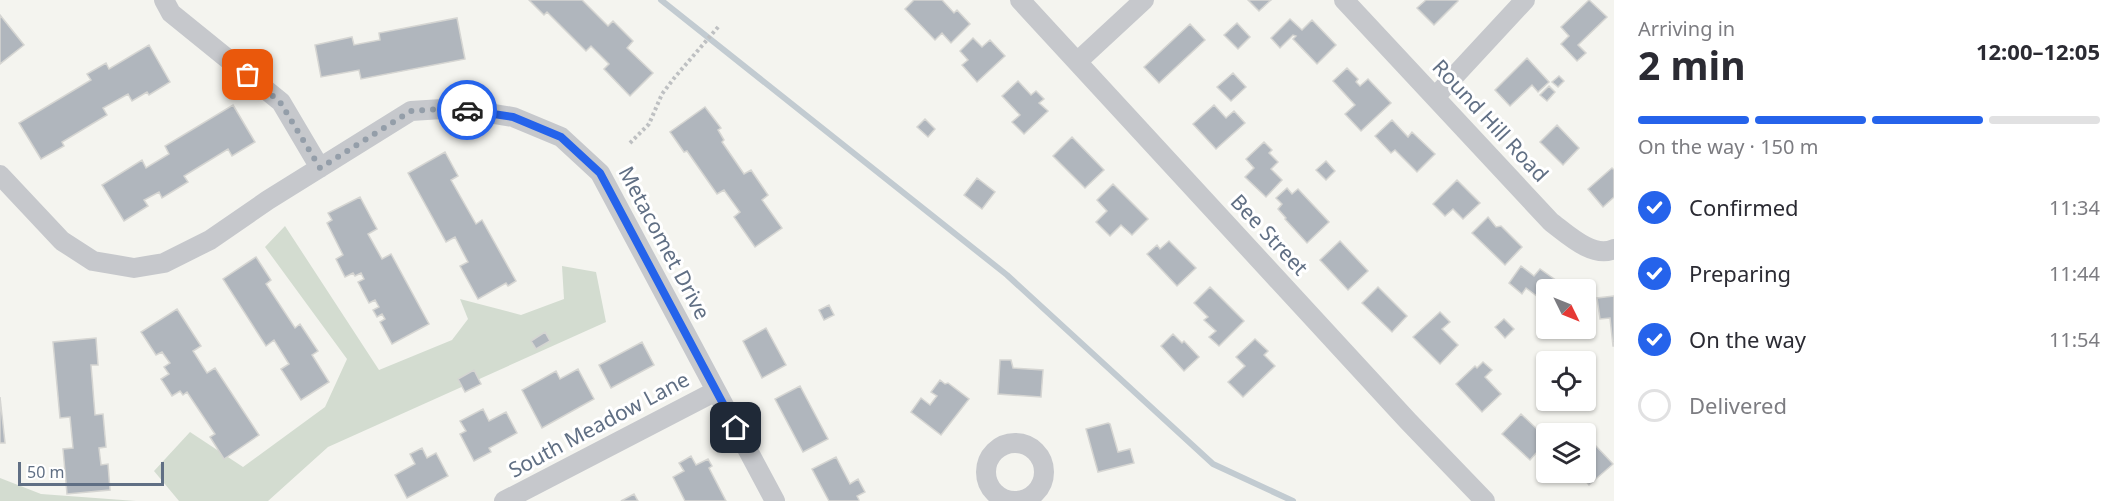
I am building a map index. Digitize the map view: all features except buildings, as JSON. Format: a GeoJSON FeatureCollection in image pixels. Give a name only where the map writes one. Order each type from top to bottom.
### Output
{"type":"FeatureCollection","features":[{"type":"Feature","properties":{"kind":"street"},"geometry":{"type":"LineString","coordinates":[[164,0],[171,13],[280,102],[320,168]]}},
{"type":"Feature","properties":{"kind":"street","name":"Bee Street"},"geometry":{"type":"LineString","coordinates":[[1020,0],[1485,501]]}},
{"type":"Feature","properties":{"kind":"street"},"geometry":{"type":"LineString","coordinates":[[1077,62],[1144,0]]}},
{"type":"Feature","properties":{"kind":"street","name":"Round Hill Road"},"geometry":{"type":"LineString","coordinates":[[1344,0],[1551,222],[1583,247],[1608,252],[1614,249]]}},
{"type":"Feature","properties":{"kind":"street"},"geometry":{"type":"LineString","coordinates":[[1435,98],[1524,0]]}},
{"type":"Feature","properties":{"kind":"street","name":"Metacomet Drive"},"geometry":{"type":"LineString","coordinates":[[0,176],[62,242],[93,261],[134,268],[164,263],[210,240],[411,111],[458,108],[513,117],[561,137],[600,173],[775,501]]}},
{"type":"Feature","properties":{"kind":"street","name":"South Meadow Lane"},"geometry":{"type":"LineString","coordinates":[[504,501],[716,391]]}},
{"type":"Feature","properties":{"kind":"path"},"geometry":{"type":"LineString","coordinates":[[630,143],[649,124],[662,94],[719,26]]}},
{"type":"Feature","properties":{"kind":"shaded area"},"geometry":{"type":"Polygon","coordinates":[[[285,226],[379,370],[452,340],[468,319],[460,299],[521,315],[564,299],[562,266],[596,272],[606,322],[328,447],[268,501],[179,501],[154,471],[190,432],[243,467],[325,407],[347,359],[265,247],[285,226]]]}},
{"type":"Feature","properties":{"kind":"shaded area"},"geometry":{"type":"Polygon","coordinates":[[[0,478],[41,494],[136,501],[0,501],[0,478]]]}},
{"type":"Feature","properties":{"kind":"waterway"},"geometry":{"type":"LineString","coordinates":[[661,0],[1007,275],[1213,464],[1293,501]]}},
{"type":"Feature","properties":{"kind":"way so far"},"geometry":{"type":"LineString","coordinates":[[248,75],[280,102],[320,168],[411,111],[458,108],[467,110]]}},
{"type":"Feature","properties":{"kind":"route"},"geometry":{"type":"LineString","coordinates":[[467,110],[513,117],[561,137],[600,173],[736,428]]}}]}
